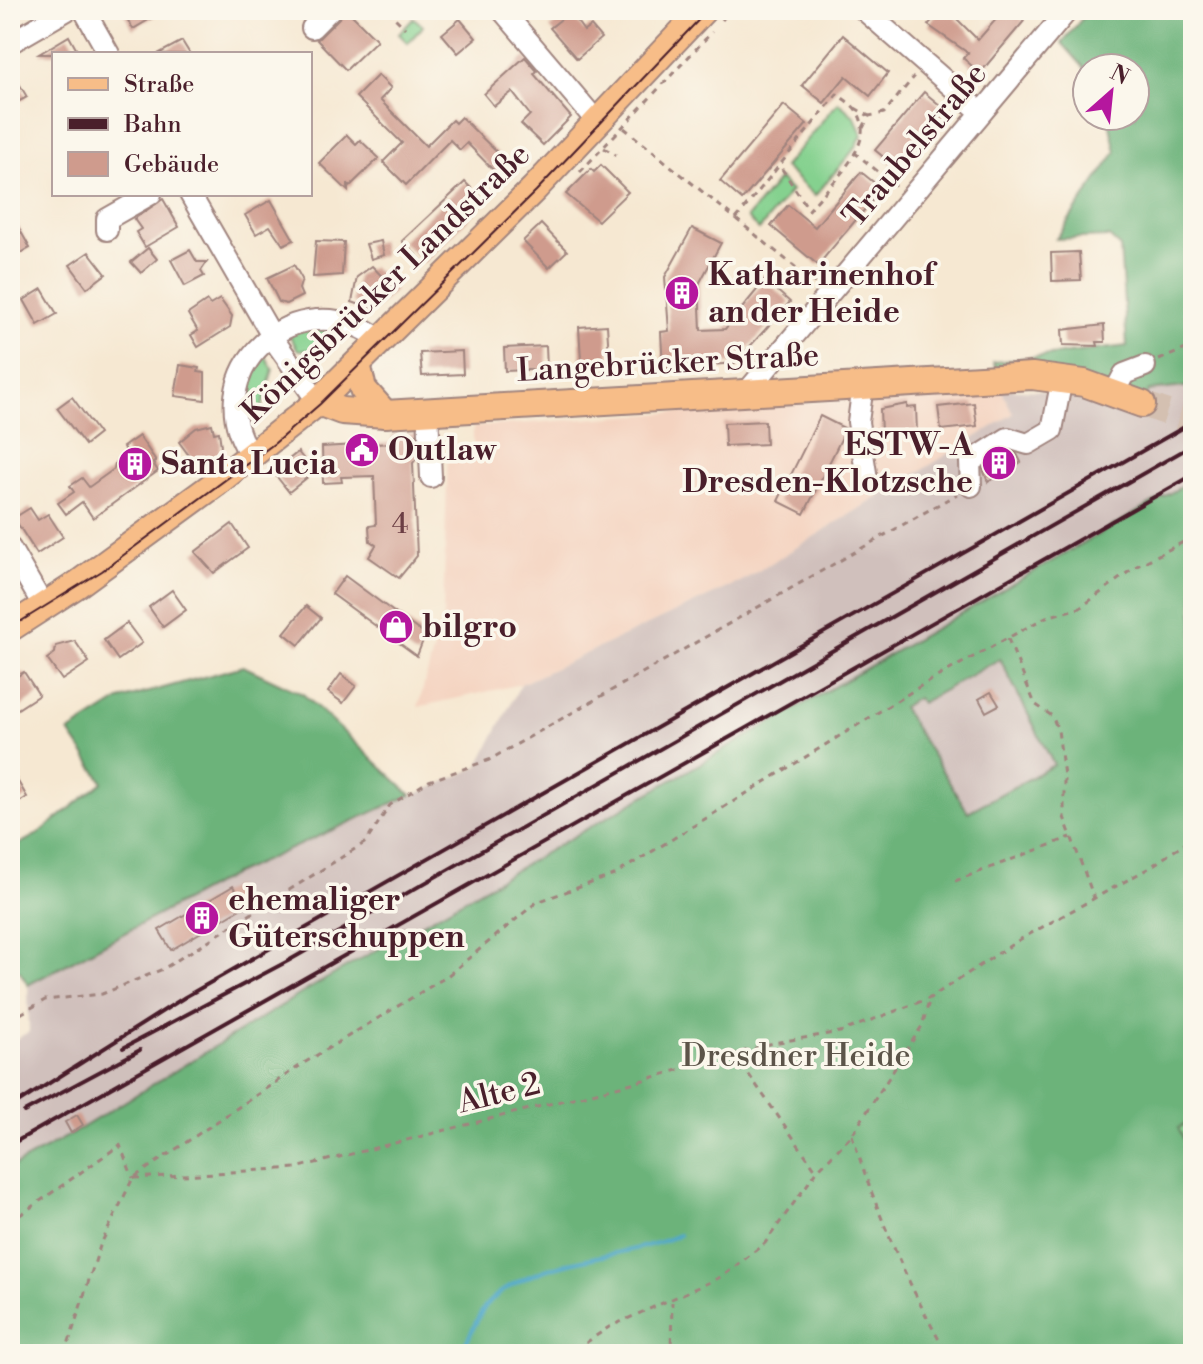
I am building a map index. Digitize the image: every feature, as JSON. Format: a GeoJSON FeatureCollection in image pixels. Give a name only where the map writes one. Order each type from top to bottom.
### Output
{"type":"FeatureCollection","features":[{"type":"Feature","properties":{"kind":"main road","name":"Königsbrücker Landstraße"},"geometry":{"type":"LineString","coordinates":[[10,628],[44,607],[252,457],[318,402],[381,340],[608,133],[703,10]]}},
{"type":"Feature","properties":{"kind":"main road"},"geometry":{"type":"LineString","coordinates":[[357,364],[363,389],[385,414]]}},
{"type":"Feature","properties":{"kind":"main road","name":"Langebrücker Straße"},"geometry":{"type":"LineString","coordinates":[[318,402],[342,411],[385,414],[984,377],[1062,379],[1142,404]]}},
{"type":"Feature","properties":{"kind":"street"},"geometry":{"type":"LineString","coordinates":[[10,43],[67,10]]}},
{"type":"Feature","properties":{"kind":"street"},"geometry":{"type":"LineString","coordinates":[[84,10],[108,52]]}},
{"type":"Feature","properties":{"kind":"street"},"geometry":{"type":"LineString","coordinates":[[312,28],[330,10]]}},
{"type":"Feature","properties":{"kind":"street"},"geometry":{"type":"LineString","coordinates":[[502,10],[608,133]]}},
{"type":"Feature","properties":{"kind":"street"},"geometry":{"type":"LineString","coordinates":[[864,10],[981,112]]}},
{"type":"Feature","properties":{"kind":"street","name":"Traubelstraße"},"geometry":{"type":"LineString","coordinates":[[746,393],[1068,10]]}},
{"type":"Feature","properties":{"kind":"street"},"geometry":{"type":"LineString","coordinates":[[107,230],[107,219],[147,196]]}},
{"type":"Feature","properties":{"kind":"street"},"geometry":{"type":"LineString","coordinates":[[191,196],[273,338],[318,402]]}},
{"type":"Feature","properties":{"kind":"street"},"geometry":{"type":"LineString","coordinates":[[252,457],[237,429],[236,400],[250,359],[273,338],[294,324],[325,320],[350,325],[381,340]]}},
{"type":"Feature","properties":{"kind":"street"},"geometry":{"type":"LineString","coordinates":[[1114,393],[1124,374],[1145,366]]}},
{"type":"Feature","properties":{"kind":"street"},"geometry":{"type":"LineString","coordinates":[[971,486],[970,462],[1008,438],[1028,444],[1052,430],[1062,379]]}},
{"type":"Feature","properties":{"kind":"street"},"geometry":{"type":"LineString","coordinates":[[863,385],[858,422],[867,479]]}},
{"type":"Feature","properties":{"kind":"street"},"geometry":{"type":"LineString","coordinates":[[428,412],[431,477]]}},
{"type":"Feature","properties":{"kind":"street"},"geometry":{"type":"LineString","coordinates":[[10,548],[44,607]]}},
{"type":"Feature","properties":{"kind":"path"},"geometry":{"type":"LineString","coordinates":[[387,10],[405,28]]}},
{"type":"Feature","properties":{"kind":"path"},"geometry":{"type":"LineString","coordinates":[[736,219],[837,94],[869,116],[884,113],[925,63]]}},
{"type":"Feature","properties":{"kind":"path"},"geometry":{"type":"LineString","coordinates":[[855,108],[863,128]]}},
{"type":"Feature","properties":{"kind":"path"},"geometry":{"type":"LineString","coordinates":[[780,166],[809,210],[862,143],[863,128],[869,116]]}},
{"type":"Feature","properties":{"kind":"path"},"geometry":{"type":"LineString","coordinates":[[608,133],[616,155]]}},
{"type":"Feature","properties":{"kind":"path"},"geometry":{"type":"LineString","coordinates":[[608,133],[736,219],[828,294]]}},
{"type":"Feature","properties":{"kind":"path"},"geometry":{"type":"LineString","coordinates":[[854,152],[910,197]]}},
{"type":"Feature","properties":{"kind":"path"},"geometry":{"type":"LineString","coordinates":[[1145,366],[1193,346]]}},
{"type":"Feature","properties":{"kind":"path"},"geometry":{"type":"LineString","coordinates":[[10,1020],[45,1000],[102,994],[163,969],[366,842],[390,805],[429,781],[489,760],[971,486]]}},
{"type":"Feature","properties":{"kind":"path"},"geometry":{"type":"LineString","coordinates":[[65,1354],[100,1246],[133,1178],[304,1063],[446,977],[537,902],[614,875],[924,684],[1046,617],[1080,608],[1135,567],[1193,537]]}},
{"type":"Feature","properties":{"kind":"path"},"geometry":{"type":"LineString","coordinates":[[1008,638],[1035,704],[1052,716],[1064,776],[1064,817],[1094,898]]}},
{"type":"Feature","properties":{"kind":"path"},"geometry":{"type":"LineString","coordinates":[[955,881],[1071,837]]}},
{"type":"Feature","properties":{"kind":"path","name":"Alte 2"},"geometry":{"type":"LineString","coordinates":[[133,1178],[296,1168],[773,1043],[840,1032],[930,998],[1019,940],[1193,838]]}},
{"type":"Feature","properties":{"kind":"path"},"geometry":{"type":"LineString","coordinates":[[581,1354],[587,1342],[609,1327],[673,1301],[723,1276],[765,1243],[817,1171],[852,1135],[922,1026],[930,998]]}},
{"type":"Feature","properties":{"kind":"path"},"geometry":{"type":"LineString","coordinates":[[735,1055],[817,1171]]}},
{"type":"Feature","properties":{"kind":"path"},"geometry":{"type":"LineString","coordinates":[[852,1135],[873,1204],[925,1316],[947,1354]]}},
{"type":"Feature","properties":{"kind":"path"},"geometry":{"type":"LineString","coordinates":[[10,1222],[120,1145],[133,1178]]}},
{"type":"Feature","properties":{"kind":"path"},"geometry":{"type":"LineString","coordinates":[[671,1354],[673,1301]]}},
{"type":"Feature","properties":{"kind":"shaded area"},"geometry":{"type":"Polygon","coordinates":[[[1193,386],[1193,480],[307,990],[72,1134],[10,1168],[10,1042],[29,1032],[28,985],[232,875],[478,767],[521,684],[742,581],[1013,414],[1001,389],[1085,393],[1139,412],[1147,391],[1193,386]]]}},
{"type":"Feature","properties":{"kind":"shaded area"},"geometry":{"type":"Polygon","coordinates":[[[1001,389],[1013,414],[742,581],[521,684],[418,707],[443,616],[448,447],[473,447],[473,427],[1001,389]]]}},
{"type":"Feature","properties":{"kind":"shaded area"},"geometry":{"type":"Polygon","coordinates":[[[1000,659],[1054,765],[968,812],[902,707],[917,698],[921,703],[1000,659]]]}},
{"type":"Feature","properties":{"kind":"green space"},"geometry":{"type":"Polygon","coordinates":[[[1089,10],[1193,10],[1193,386],[1148,391],[1143,401],[998,375],[993,362],[1127,346],[1120,247],[1109,237],[1056,239],[1116,152],[1112,132],[1151,132],[1151,52],[1071,53],[1062,43],[1089,10]]]}},
{"type":"Feature","properties":{"kind":"green space"},"geometry":{"type":"Polygon","coordinates":[[[414,18],[423,26],[408,43],[399,34],[414,18]]]}},
{"type":"Feature","properties":{"kind":"green space"},"geometry":{"type":"Polygon","coordinates":[[[838,102],[855,117],[862,135],[856,147],[815,196],[784,167],[838,102]]]}},
{"type":"Feature","properties":{"kind":"green space"},"geometry":{"type":"Polygon","coordinates":[[[779,179],[791,191],[759,230],[747,218],[779,179]]]}},
{"type":"Feature","properties":{"kind":"green space"},"geometry":{"type":"Polygon","coordinates":[[[304,325],[350,330],[329,350],[298,350],[287,331],[304,325]]]}},
{"type":"Feature","properties":{"kind":"green space"},"geometry":{"type":"Polygon","coordinates":[[[261,349],[273,369],[259,418],[252,412],[242,421],[242,383],[261,349]]]}},
{"type":"Feature","properties":{"kind":"green space","name":"Dresdner Heide"},"geometry":{"type":"Polygon","coordinates":[[[1193,480],[1193,1121],[1178,1128],[1193,1159],[1193,1354],[10,1354],[10,1168],[72,1134],[307,990],[1193,480]],[[1000,659],[921,703],[917,698],[902,707],[968,812],[1054,765],[1000,659]]]}},
{"type":"Feature","properties":{"kind":"green space"},"geometry":{"type":"Polygon","coordinates":[[[243,666],[303,694],[411,795],[232,875],[28,985],[19,970],[10,975],[10,849],[38,834],[103,782],[69,732],[120,700],[243,666]]]}},
{"type":"Feature","properties":{"kind":"green space"},"geometry":{"type":"Polygon","coordinates":[[[1193,1121],[1193,1159],[1177,1128],[1193,1121]]]}},
{"type":"Feature","properties":{"kind":"building"},"geometry":{"type":"Polygon","coordinates":[[[122,10],[165,10],[133,29],[122,10]]]}},
{"type":"Feature","properties":{"kind":"building"},"geometry":{"type":"Polygon","coordinates":[[[347,10],[377,40],[346,70],[317,40],[347,10]]]}},
{"type":"Feature","properties":{"kind":"building"},"geometry":{"type":"Polygon","coordinates":[[[941,10],[948,10],[978,40],[1004,10],[1012,10],[1024,21],[980,73],[963,58],[968,53],[928,25],[941,10]]]}},
{"type":"Feature","properties":{"kind":"building"},"geometry":{"type":"Polygon","coordinates":[[[570,12],[584,31],[591,26],[601,38],[577,59],[550,28],[570,12]]]}},
{"type":"Feature","properties":{"kind":"building"},"geometry":{"type":"Polygon","coordinates":[[[460,19],[476,38],[458,53],[442,34],[460,19]]]}},
{"type":"Feature","properties":{"kind":"building"},"geometry":{"type":"Polygon","coordinates":[[[843,35],[888,73],[870,96],[846,76],[824,103],[802,85],[843,35]]]}},
{"type":"Feature","properties":{"kind":"building"},"geometry":{"type":"Polygon","coordinates":[[[69,36],[78,52],[52,52],[39,54],[69,36]]]}},
{"type":"Feature","properties":{"kind":"building"},"geometry":{"type":"Polygon","coordinates":[[[182,41],[189,52],[162,52],[182,41]]]}},
{"type":"Feature","properties":{"kind":"building"},"geometry":{"type":"Polygon","coordinates":[[[525,57],[537,71],[534,74],[571,117],[543,145],[521,124],[530,115],[512,92],[494,106],[484,94],[525,57]]]}},
{"type":"Feature","properties":{"kind":"building"},"geometry":{"type":"Polygon","coordinates":[[[10,68],[27,97],[10,106],[10,68]]]}},
{"type":"Feature","properties":{"kind":"building"},"geometry":{"type":"Polygon","coordinates":[[[378,75],[391,88],[380,100],[426,146],[452,120],[455,123],[461,117],[512,167],[501,178],[467,143],[460,150],[450,140],[406,185],[383,162],[402,143],[356,97],[378,75]]]}},
{"type":"Feature","properties":{"kind":"building"},"geometry":{"type":"Polygon","coordinates":[[[924,92],[947,111],[898,169],[875,150],[924,92]]]}},
{"type":"Feature","properties":{"kind":"building"},"geometry":{"type":"Polygon","coordinates":[[[784,105],[807,124],[742,200],[720,181],[784,105]]]}},
{"type":"Feature","properties":{"kind":"building"},"geometry":{"type":"Polygon","coordinates":[[[347,135],[356,144],[360,140],[379,158],[349,187],[348,183],[348,191],[319,163],[347,135]]]}},
{"type":"Feature","properties":{"kind":"building"},"geometry":{"type":"Polygon","coordinates":[[[601,165],[628,192],[598,221],[566,194],[591,169],[594,172],[601,165]]]}},
{"type":"Feature","properties":{"kind":"building"},"geometry":{"type":"Polygon","coordinates":[[[861,172],[882,189],[818,265],[771,226],[788,205],[815,227],[861,172]]]}},
{"type":"Feature","properties":{"kind":"building"},"geometry":{"type":"Polygon","coordinates":[[[465,182],[485,202],[424,263],[402,241],[465,182]]]}},
{"type":"Feature","properties":{"kind":"building"},"geometry":{"type":"Polygon","coordinates":[[[163,199],[179,227],[145,247],[136,232],[141,229],[134,219],[163,199]]]}},
{"type":"Feature","properties":{"kind":"building"},"geometry":{"type":"Polygon","coordinates":[[[271,200],[294,240],[283,245],[270,226],[256,234],[245,215],[271,200]]]}},
{"type":"Feature","properties":{"kind":"building"},"geometry":{"type":"Polygon","coordinates":[[[10,212],[30,248],[10,259],[10,212]]]}},
{"type":"Feature","properties":{"kind":"building"},"geometry":{"type":"Polygon","coordinates":[[[541,224],[567,251],[549,268],[523,241],[541,224]]]}},
{"type":"Feature","properties":{"kind":"building","name":"Katharinenhof an der Heide"},"geometry":{"type":"Polygon","coordinates":[[[692,228],[721,243],[699,284],[701,330],[725,329],[765,280],[790,302],[735,363],[663,369],[661,332],[669,331],[665,277],[692,228]]]}},
{"type":"Feature","properties":{"kind":"building"},"geometry":{"type":"Polygon","coordinates":[[[316,241],[344,242],[342,275],[313,277],[316,241]]]}},
{"type":"Feature","properties":{"kind":"building"},"geometry":{"type":"Polygon","coordinates":[[[381,241],[384,255],[371,259],[366,244],[381,241]]]}},
{"type":"Feature","properties":{"kind":"building"},"geometry":{"type":"Polygon","coordinates":[[[148,248],[157,259],[141,273],[131,262],[148,248]]]}},
{"type":"Feature","properties":{"kind":"building"},"geometry":{"type":"Polygon","coordinates":[[[190,250],[197,262],[207,262],[201,271],[204,276],[185,286],[171,260],[190,250]]]}},
{"type":"Feature","properties":{"kind":"building"},"geometry":{"type":"Polygon","coordinates":[[[89,252],[106,274],[87,288],[70,265],[89,252]]]}},
{"type":"Feature","properties":{"kind":"building"},"geometry":{"type":"Polygon","coordinates":[[[1079,252],[1081,280],[1052,281],[1051,253],[1079,252]]]}},
{"type":"Feature","properties":{"kind":"building"},"geometry":{"type":"Polygon","coordinates":[[[294,265],[302,279],[299,289],[302,296],[286,304],[279,302],[267,278],[294,265]]]}},
{"type":"Feature","properties":{"kind":"building"},"geometry":{"type":"Polygon","coordinates":[[[372,266],[395,290],[375,310],[352,302],[357,277],[372,266]]]}},
{"type":"Feature","properties":{"kind":"building"},"geometry":{"type":"Polygon","coordinates":[[[42,289],[57,314],[38,325],[24,300],[42,289]]]}},
{"type":"Feature","properties":{"kind":"building"},"geometry":{"type":"Polygon","coordinates":[[[220,299],[232,316],[230,327],[198,347],[191,335],[198,331],[188,314],[207,301],[210,305],[220,299]]]}},
{"type":"Feature","properties":{"kind":"building"},"geometry":{"type":"Polygon","coordinates":[[[607,325],[610,373],[582,375],[579,327],[607,325]]]}},
{"type":"Feature","properties":{"kind":"building"},"geometry":{"type":"Polygon","coordinates":[[[1104,325],[1105,342],[1097,342],[1098,346],[1063,345],[1062,330],[1104,325]]]}},
{"type":"Feature","properties":{"kind":"building"},"geometry":{"type":"Polygon","coordinates":[[[546,346],[547,369],[505,371],[504,348],[546,346]]]}},
{"type":"Feature","properties":{"kind":"building"},"geometry":{"type":"Polygon","coordinates":[[[462,351],[463,374],[422,376],[420,353],[462,351]]]}},
{"type":"Feature","properties":{"kind":"building"},"geometry":{"type":"Polygon","coordinates":[[[180,365],[199,368],[198,372],[205,373],[205,400],[175,396],[180,365]]]}},
{"type":"Feature","properties":{"kind":"building"},"geometry":{"type":"Polygon","coordinates":[[[72,397],[99,434],[85,445],[57,408],[72,397]]]}},
{"type":"Feature","properties":{"kind":"building"},"geometry":{"type":"Polygon","coordinates":[[[974,403],[977,426],[941,430],[938,407],[974,403]]]}},
{"type":"Feature","properties":{"kind":"building"},"geometry":{"type":"Polygon","coordinates":[[[907,404],[907,408],[916,407],[917,432],[891,436],[891,432],[881,433],[880,409],[907,404]]]}},
{"type":"Feature","properties":{"kind":"building"},"geometry":{"type":"Polygon","coordinates":[[[820,416],[846,429],[804,514],[778,501],[820,416]]]}},
{"type":"Feature","properties":{"kind":"building"},"geometry":{"type":"Polygon","coordinates":[[[765,421],[766,444],[725,446],[724,423],[765,421]]]}},
{"type":"Feature","properties":{"kind":"building"},"geometry":{"type":"Polygon","coordinates":[[[212,424],[214,433],[219,432],[221,446],[218,454],[201,463],[197,458],[193,461],[179,442],[196,428],[212,424]]]}},
{"type":"Feature","properties":{"kind":"building"},"geometry":{"type":"Polygon","coordinates":[[[416,434],[417,458],[413,463],[417,556],[399,578],[369,557],[376,545],[370,541],[369,526],[376,525],[374,476],[341,477],[342,482],[323,483],[322,447],[392,443],[392,435],[416,434]]]}},
{"type":"Feature","properties":{"kind":"building"},"geometry":{"type":"Polygon","coordinates":[[[139,436],[156,461],[153,463],[158,471],[93,518],[82,502],[66,514],[58,503],[74,492],[70,486],[82,478],[89,487],[114,469],[115,463],[127,454],[123,447],[139,436]]]}},
{"type":"Feature","properties":{"kind":"building"},"geometry":{"type":"Polygon","coordinates":[[[298,452],[314,472],[289,492],[273,472],[298,452]]]}},
{"type":"Feature","properties":{"kind":"building","name":"ESTW-A Dresden-Klotzsche"},"geometry":{"type":"Polygon","coordinates":[[[1010,452],[1017,454],[1021,462],[988,482],[983,469],[1010,452]]]}},
{"type":"Feature","properties":{"kind":"building"},"geometry":{"type":"Polygon","coordinates":[[[30,508],[38,520],[48,514],[63,537],[37,554],[14,518],[30,508]]]}},
{"type":"Feature","properties":{"kind":"building"},"geometry":{"type":"Polygon","coordinates":[[[232,524],[248,548],[214,573],[195,552],[232,524]]]}},
{"type":"Feature","properties":{"kind":"building"},"geometry":{"type":"Polygon","coordinates":[[[345,576],[425,635],[417,656],[332,594],[345,576]]]}},
{"type":"Feature","properties":{"kind":"building"},"geometry":{"type":"Polygon","coordinates":[[[172,590],[186,610],[163,627],[149,607],[172,590]]]}},
{"type":"Feature","properties":{"kind":"building"},"geometry":{"type":"Polygon","coordinates":[[[306,606],[321,618],[299,645],[284,633],[306,606]]]}},
{"type":"Feature","properties":{"kind":"building"},"geometry":{"type":"Polygon","coordinates":[[[127,623],[142,643],[118,660],[104,640],[127,623]]]}},
{"type":"Feature","properties":{"kind":"building"},"geometry":{"type":"Polygon","coordinates":[[[75,641],[89,662],[62,680],[47,659],[55,653],[56,646],[75,641]]]}},
{"type":"Feature","properties":{"kind":"building"},"geometry":{"type":"Polygon","coordinates":[[[24,672],[39,695],[16,710],[10,701],[10,681],[24,672]]]}},
{"type":"Feature","properties":{"kind":"building"},"geometry":{"type":"Polygon","coordinates":[[[341,674],[356,686],[343,703],[328,692],[341,674]]]}},
{"type":"Feature","properties":{"kind":"building"},"geometry":{"type":"Polygon","coordinates":[[[991,692],[999,705],[986,712],[979,699],[991,692]]]}},
{"type":"Feature","properties":{"kind":"building"},"geometry":{"type":"Polygon","coordinates":[[[10,768],[27,797],[10,808],[10,768]]]}},
{"type":"Feature","properties":{"kind":"building","name":"ehemaliger Güterschuppen"},"geometry":{"type":"Polygon","coordinates":[[[233,886],[245,906],[171,950],[159,930],[233,886]]]}},
{"type":"Feature","properties":{"kind":"building"},"geometry":{"type":"Polygon","coordinates":[[[77,1115],[83,1125],[71,1133],[65,1122],[77,1115]]]}},
{"type":"Feature","properties":{"kind":"waterway"},"geometry":{"type":"LineString","coordinates":[[459,1354],[485,1306],[511,1286],[557,1266],[631,1250],[679,1235]]}},
{"type":"Feature","properties":{"kind":"tunnel"},"geometry":{"type":"LineString","coordinates":[[1142,404],[1193,421]]}},
{"type":"Feature","properties":{"kind":"tram line"},"geometry":{"type":"LineString","coordinates":[[10,628],[102,571],[275,443],[320,404],[536,191],[708,10]]}},
{"type":"Feature","properties":{"kind":"railway"},"geometry":{"type":"LineString","coordinates":[[10,1108],[185,997],[1193,422]]}},
{"type":"Feature","properties":{"kind":"railway"},"geometry":{"type":"LineString","coordinates":[[123,1048],[288,961],[1193,445]]}},
{"type":"Feature","properties":{"kind":"railway"},"geometry":{"type":"LineString","coordinates":[[10,1145],[1193,475]]}},
{"type":"Feature","properties":{"kind":"railway"},"geometry":{"type":"LineString","coordinates":[[24,1112],[140,1050]]}},
{"type":"Feature","properties":{"kind":"place","name":"Katharinenhof an der Heide"},"geometry":{"type":"Point","coordinates":[682,293]}},
{"type":"Feature","properties":{"kind":"place","name":"Outlaw"},"geometry":{"type":"Point","coordinates":[362,450]}},
{"type":"Feature","properties":{"kind":"place","name":"ESTW-A Dresden-Klotzsche"},"geometry":{"type":"Point","coordinates":[999,463]}},
{"type":"Feature","properties":{"kind":"place","name":"Santa Lucia"},"geometry":{"type":"Point","coordinates":[135,464]}},
{"type":"Feature","properties":{"kind":"place","name":"bilgro"},"geometry":{"type":"Point","coordinates":[396,627]}},
{"type":"Feature","properties":{"kind":"place","name":"ehemaliger Güterschuppen"},"geometry":{"type":"Point","coordinates":[202,918]}}]}
